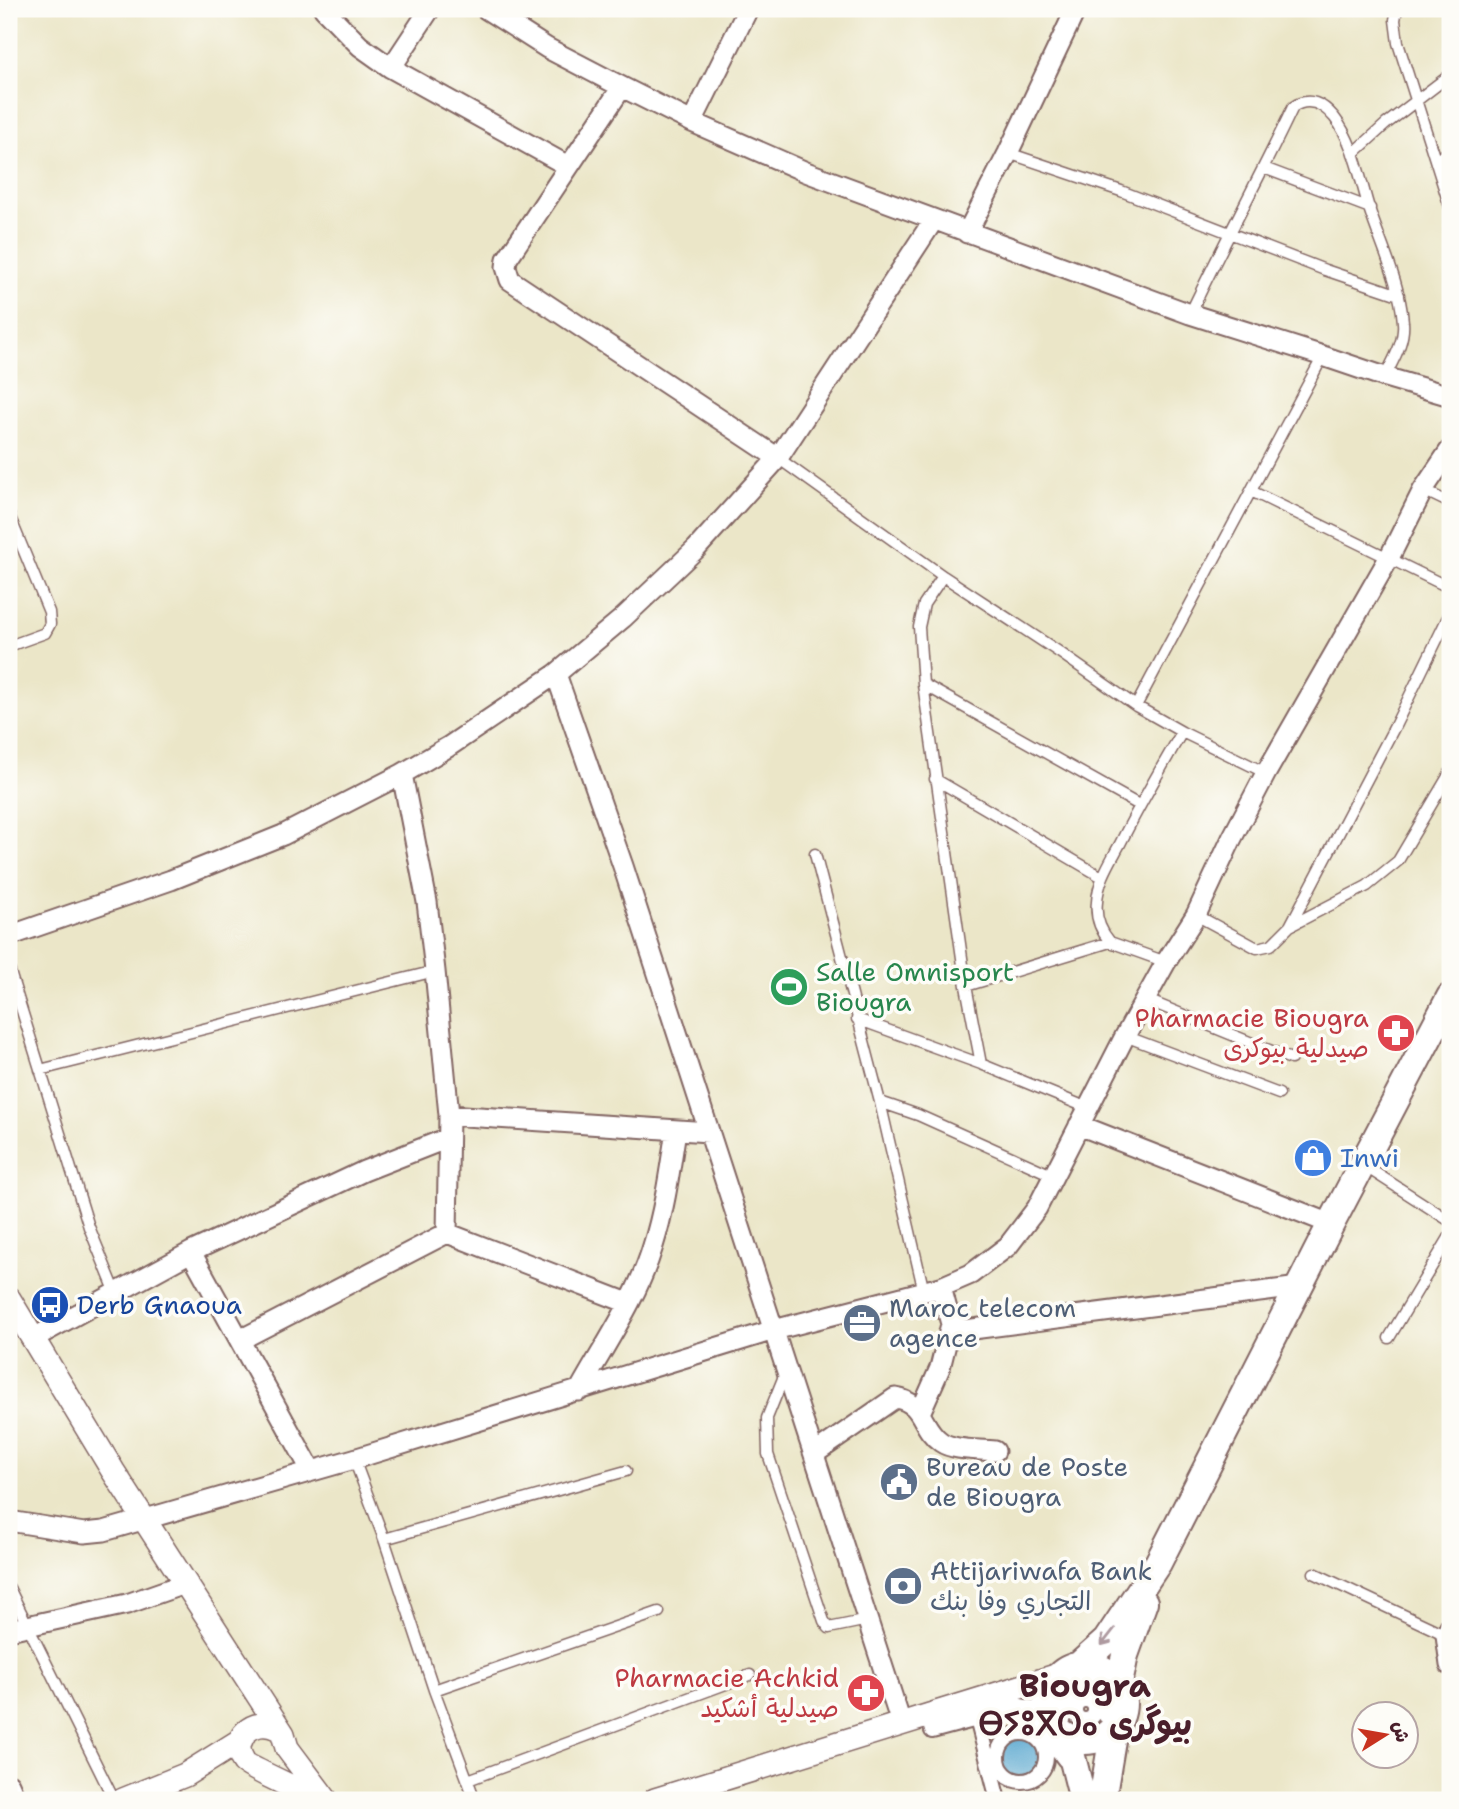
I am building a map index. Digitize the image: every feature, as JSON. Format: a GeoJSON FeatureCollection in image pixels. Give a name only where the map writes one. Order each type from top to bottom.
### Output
{"type":"FeatureCollection","features":[{"type":"Feature","properties":{"kind":"main road"},"geometry":{"type":"LineString","coordinates":[[1075,1682],[1158,1563],[1331,1224],[1444,1026],[1450,997]]}},
{"type":"Feature","properties":{"kind":"main road"},"geometry":{"type":"LineString","coordinates":[[1102,1800],[1114,1729],[1124,1707],[1119,1684],[1125,1655],[1158,1563]]}},
{"type":"Feature","properties":{"kind":"main road"},"geometry":{"type":"LineString","coordinates":[[1114,1729],[1092,1741],[1067,1737],[1059,1732],[1049,1716],[1048,1694],[1075,1682],[1091,1665],[1102,1668],[1119,1684]]}},
{"type":"Feature","properties":{"kind":"main road"},"geometry":{"type":"LineString","coordinates":[[1067,1737],[1083,1800]]}},
{"type":"Feature","properties":{"kind":"street"},"geometry":{"type":"LineString","coordinates":[[324,9],[360,46],[391,68],[568,166]]}},
{"type":"Feature","properties":{"kind":"street"},"geometry":{"type":"LineString","coordinates":[[391,68],[430,9]]}},
{"type":"Feature","properties":{"kind":"street"},"geometry":{"type":"LineString","coordinates":[[486,9],[547,48],[622,87],[692,122],[806,172],[1190,314],[1450,396]]}},
{"type":"Feature","properties":{"kind":"street"},"geometry":{"type":"LineString","coordinates":[[692,122],[748,9]]}},
{"type":"Feature","properties":{"kind":"street"},"geometry":{"type":"LineString","coordinates":[[967,233],[1076,9]]}},
{"type":"Feature","properties":{"kind":"street"},"geometry":{"type":"LineString","coordinates":[[622,87],[507,260],[510,280],[778,458]]}},
{"type":"Feature","properties":{"kind":"street"},"geometry":{"type":"LineString","coordinates":[[9,936],[171,880],[283,835],[402,774],[448,747],[556,674],[623,618],[696,549],[778,458],[933,221]]}},
{"type":"Feature","properties":{"kind":"street"},"geometry":{"type":"LineString","coordinates":[[9,1521],[84,1533],[104,1531],[354,1459],[774,1330],[933,1289],[971,1274],[1007,1246],[1037,1208],[1125,1036],[1196,915],[1266,773],[1389,558],[1423,490],[1450,450]]}},
{"type":"Feature","properties":{"kind":"street"},"geometry":{"type":"LineString","coordinates":[[556,674],[623,866],[901,1723]]}},
{"type":"Feature","properties":{"kind":"street"},"geometry":{"type":"LineString","coordinates":[[402,774],[427,902],[435,971],[449,1115],[447,1233]]}},
{"type":"Feature","properties":{"kind":"street"},"geometry":{"type":"LineString","coordinates":[[449,1115],[709,1132]]}},
{"type":"Feature","properties":{"kind":"street"},"geometry":{"type":"LineString","coordinates":[[1084,1117],[1331,1224]]}},
{"type":"Feature","properties":{"kind":"street"},"geometry":{"type":"LineString","coordinates":[[579,1391],[640,1280],[653,1247],[676,1129]]}},
{"type":"Feature","properties":{"kind":"street"},"geometry":{"type":"LineString","coordinates":[[32,1339],[191,1252],[364,1171],[448,1138]]}},
{"type":"Feature","properties":{"kind":"street"},"geometry":{"type":"LineString","coordinates":[[240,1340],[447,1233],[628,1303]]}},
{"type":"Feature","properties":{"kind":"street"},"geometry":{"type":"LineString","coordinates":[[191,1252],[311,1470]]}},
{"type":"Feature","properties":{"kind":"street"},"geometry":{"type":"LineString","coordinates":[[933,1289],[951,1324],[965,1330],[1299,1287]]}},
{"type":"Feature","properties":{"kind":"street"},"geometry":{"type":"LineString","coordinates":[[9,1299],[184,1584],[282,1738],[326,1800]]}},
{"type":"Feature","properties":{"kind":"street"},"geometry":{"type":"LineString","coordinates":[[920,1413],[940,1368],[951,1324]]}},
{"type":"Feature","properties":{"kind":"street"},"geometry":{"type":"LineString","coordinates":[[814,1454],[895,1398],[908,1400],[938,1440],[947,1445],[995,1451]]}},
{"type":"Feature","properties":{"kind":"street"},"geometry":{"type":"LineString","coordinates":[[18,1629],[127,1604],[184,1584]]}},
{"type":"Feature","properties":{"kind":"street"},"geometry":{"type":"LineString","coordinates":[[1448,1630],[1450,1665]]}},
{"type":"Feature","properties":{"kind":"street"},"geometry":{"type":"LineString","coordinates":[[239,1669],[245,1734],[241,1755],[256,1769],[319,1800]]}},
{"type":"Feature","properties":{"kind":"street"},"geometry":{"type":"LineString","coordinates":[[655,1800],[972,1701],[1075,1682],[1100,1695],[1107,1708],[1106,1716],[1109,1701],[1107,1693],[1097,1682],[1082,1678],[1068,1685],[1063,1691],[1060,1708],[1065,1718],[1065,1704],[1075,1682]]}},
{"type":"Feature","properties":{"kind":"street"},"geometry":{"type":"LineString","coordinates":[[972,1701],[1049,1716]]}},
{"type":"Feature","properties":{"kind":"street"},"geometry":{"type":"LineString","coordinates":[[998,1800],[976,1720],[932,1731],[929,1720],[981,1708],[1003,1710],[1023,1716],[1044,1732],[1065,1760],[1072,1800]]}},
{"type":"Feature","properties":{"kind":"street"},"geometry":{"type":"LineString","coordinates":[[123,1800],[186,1775],[263,1724],[282,1738]]}},
{"type":"Feature","properties":{"kind":"street"},"geometry":{"type":"LineString","coordinates":[[186,1775],[271,1770],[282,1762],[282,1738]]}},
{"type":"Feature","properties":{"kind":"street"},"geometry":{"type":"LineString","coordinates":[[9,1784],[16,1800]]}},
{"type":"Feature","properties":{"kind":"lane"},"geometry":{"type":"LineString","coordinates":[[1397,9],[1395,20],[1398,43],[1450,207]]}},
{"type":"Feature","properties":{"kind":"lane"},"geometry":{"type":"LineString","coordinates":[[1353,154],[1386,124],[1450,75]]}},
{"type":"Feature","properties":{"kind":"lane"},"geometry":{"type":"LineString","coordinates":[[1190,314],[1293,107],[1301,102],[1314,101],[1325,107],[1336,120],[1353,154],[1399,295],[1403,333],[1385,377]]}},
{"type":"Feature","properties":{"kind":"lane"},"geometry":{"type":"LineString","coordinates":[[1436,161],[1450,150]]}},
{"type":"Feature","properties":{"kind":"lane"},"geometry":{"type":"LineString","coordinates":[[1008,153],[1121,191],[1325,270],[1399,295]]}},
{"type":"Feature","properties":{"kind":"lane"},"geometry":{"type":"LineString","coordinates":[[1264,168],[1370,208]]}},
{"type":"Feature","properties":{"kind":"lane"},"geometry":{"type":"LineString","coordinates":[[1136,706],[1323,356]]}},
{"type":"Feature","properties":{"kind":"lane"},"geometry":{"type":"LineString","coordinates":[[778,458],[943,576],[1136,706],[1266,773]]}},
{"type":"Feature","properties":{"kind":"lane"},"geometry":{"type":"LineString","coordinates":[[1423,490],[1450,503]]}},
{"type":"Feature","properties":{"kind":"lane"},"geometry":{"type":"LineString","coordinates":[[1251,491],[1450,588]]}},
{"type":"Feature","properties":{"kind":"lane"},"geometry":{"type":"LineString","coordinates":[[9,515],[49,612],[50,624],[45,633],[9,646]]}},
{"type":"Feature","properties":{"kind":"lane"},"geometry":{"type":"LineString","coordinates":[[943,576],[924,604],[919,627],[923,684],[966,986],[981,1064]]}},
{"type":"Feature","properties":{"kind":"lane"},"geometry":{"type":"LineString","coordinates":[[1196,915],[1256,947],[1271,945],[1290,926],[1384,748],[1450,613]]}},
{"type":"Feature","properties":{"kind":"lane"},"geometry":{"type":"LineString","coordinates":[[923,684],[1139,805]]}},
{"type":"Feature","properties":{"kind":"lane"},"geometry":{"type":"LineString","coordinates":[[1166,962],[1110,942],[1101,931],[1097,917],[1097,901],[1102,877],[1139,805],[1182,732]]}},
{"type":"Feature","properties":{"kind":"lane"},"geometry":{"type":"LineString","coordinates":[[1290,926],[1367,886],[1398,861],[1450,774]]}},
{"type":"Feature","properties":{"kind":"lane"},"geometry":{"type":"LineString","coordinates":[[935,779],[1102,877]]}},
{"type":"Feature","properties":{"kind":"lane"},"geometry":{"type":"LineString","coordinates":[[815,854],[857,1019],[933,1289]]}},
{"type":"Feature","properties":{"kind":"lane"},"geometry":{"type":"LineString","coordinates":[[966,986],[1110,942]]}},
{"type":"Feature","properties":{"kind":"lane"},"geometry":{"type":"LineString","coordinates":[[9,969],[89,1227],[116,1293]]}},
{"type":"Feature","properties":{"kind":"lane"},"geometry":{"type":"LineString","coordinates":[[40,1070],[435,971]]}},
{"type":"Feature","properties":{"kind":"lane"},"geometry":{"type":"LineString","coordinates":[[1147,1000],[1291,1059]]}},
{"type":"Feature","properties":{"kind":"lane"},"geometry":{"type":"LineString","coordinates":[[857,1019],[981,1064],[1084,1117]]}},
{"type":"Feature","properties":{"kind":"lane"},"geometry":{"type":"LineString","coordinates":[[1125,1036],[1279,1094]]}},
{"type":"Feature","properties":{"kind":"lane"},"geometry":{"type":"LineString","coordinates":[[880,1102],[918,1115],[1054,1176]]}},
{"type":"Feature","properties":{"kind":"lane"},"geometry":{"type":"LineString","coordinates":[[1363,1165],[1450,1221]]}},
{"type":"Feature","properties":{"kind":"lane"},"geometry":{"type":"LineString","coordinates":[[1389,1338],[1450,1236]]}},
{"type":"Feature","properties":{"kind":"lane"},"geometry":{"type":"LineString","coordinates":[[787,1370],[767,1418],[768,1454],[824,1621],[829,1628],[836,1628],[868,1620]]}},
{"type":"Feature","properties":{"kind":"lane"},"geometry":{"type":"LineString","coordinates":[[354,1459],[475,1800]]}},
{"type":"Feature","properties":{"kind":"lane"},"geometry":{"type":"LineString","coordinates":[[384,1539],[626,1471]]}},
{"type":"Feature","properties":{"kind":"lane"},"geometry":{"type":"LineString","coordinates":[[1314,1573],[1448,1630]]}},
{"type":"Feature","properties":{"kind":"lane"},"geometry":{"type":"LineString","coordinates":[[9,1588],[18,1629],[114,1800]]}},
{"type":"Feature","properties":{"kind":"lane"},"geometry":{"type":"LineString","coordinates":[[434,1690],[659,1612]]}},
{"type":"Feature","properties":{"kind":"lane"},"geometry":{"type":"LineString","coordinates":[[468,1780],[750,1675]]}},
{"type":"Feature","properties":{"kind":"water"},"geometry":{"type":"Polygon","coordinates":[[[1022,1733],[1039,1740],[1046,1757],[1039,1774],[1022,1781],[1005,1774],[998,1757],[1005,1740],[1022,1733]]]}},
{"type":"Feature","properties":{"kind":"place","name":"Salle Omnisport Biougra"},"geometry":{"type":"Point","coordinates":[789,987]}},
{"type":"Feature","properties":{"kind":"place","name":"Pharmacie Biougra صيدلية بيوكرى"},"geometry":{"type":"Point","coordinates":[1396,1033]}},
{"type":"Feature","properties":{"kind":"place","name":"Inwi"},"geometry":{"type":"Point","coordinates":[1313,1158]}},
{"type":"Feature","properties":{"kind":"place","name":"Derb Gnaoua"},"geometry":{"type":"Point","coordinates":[50,1305]}},
{"type":"Feature","properties":{"kind":"place","name":"Maroc telecom agence"},"geometry":{"type":"Point","coordinates":[862,1323]}},
{"type":"Feature","properties":{"kind":"place","name":"Bureau de Poste de Biougra"},"geometry":{"type":"Point","coordinates":[899,1482]}},
{"type":"Feature","properties":{"kind":"place","name":"Attijariwafa Bank التجاري وفا بنك"},"geometry":{"type":"Point","coordinates":[903,1586]}},
{"type":"Feature","properties":{"kind":"place","name":"Pharmacie Achkid صيدلية أشكيد"},"geometry":{"type":"Point","coordinates":[866,1693]}},
{"type":"Feature","properties":{"kind":"district","name":"Biougra ⴱⵢⵓⴳⵔⴰ بيوگرى"},"geometry":{"type":"Point","coordinates":[1085,1704]}}]}
